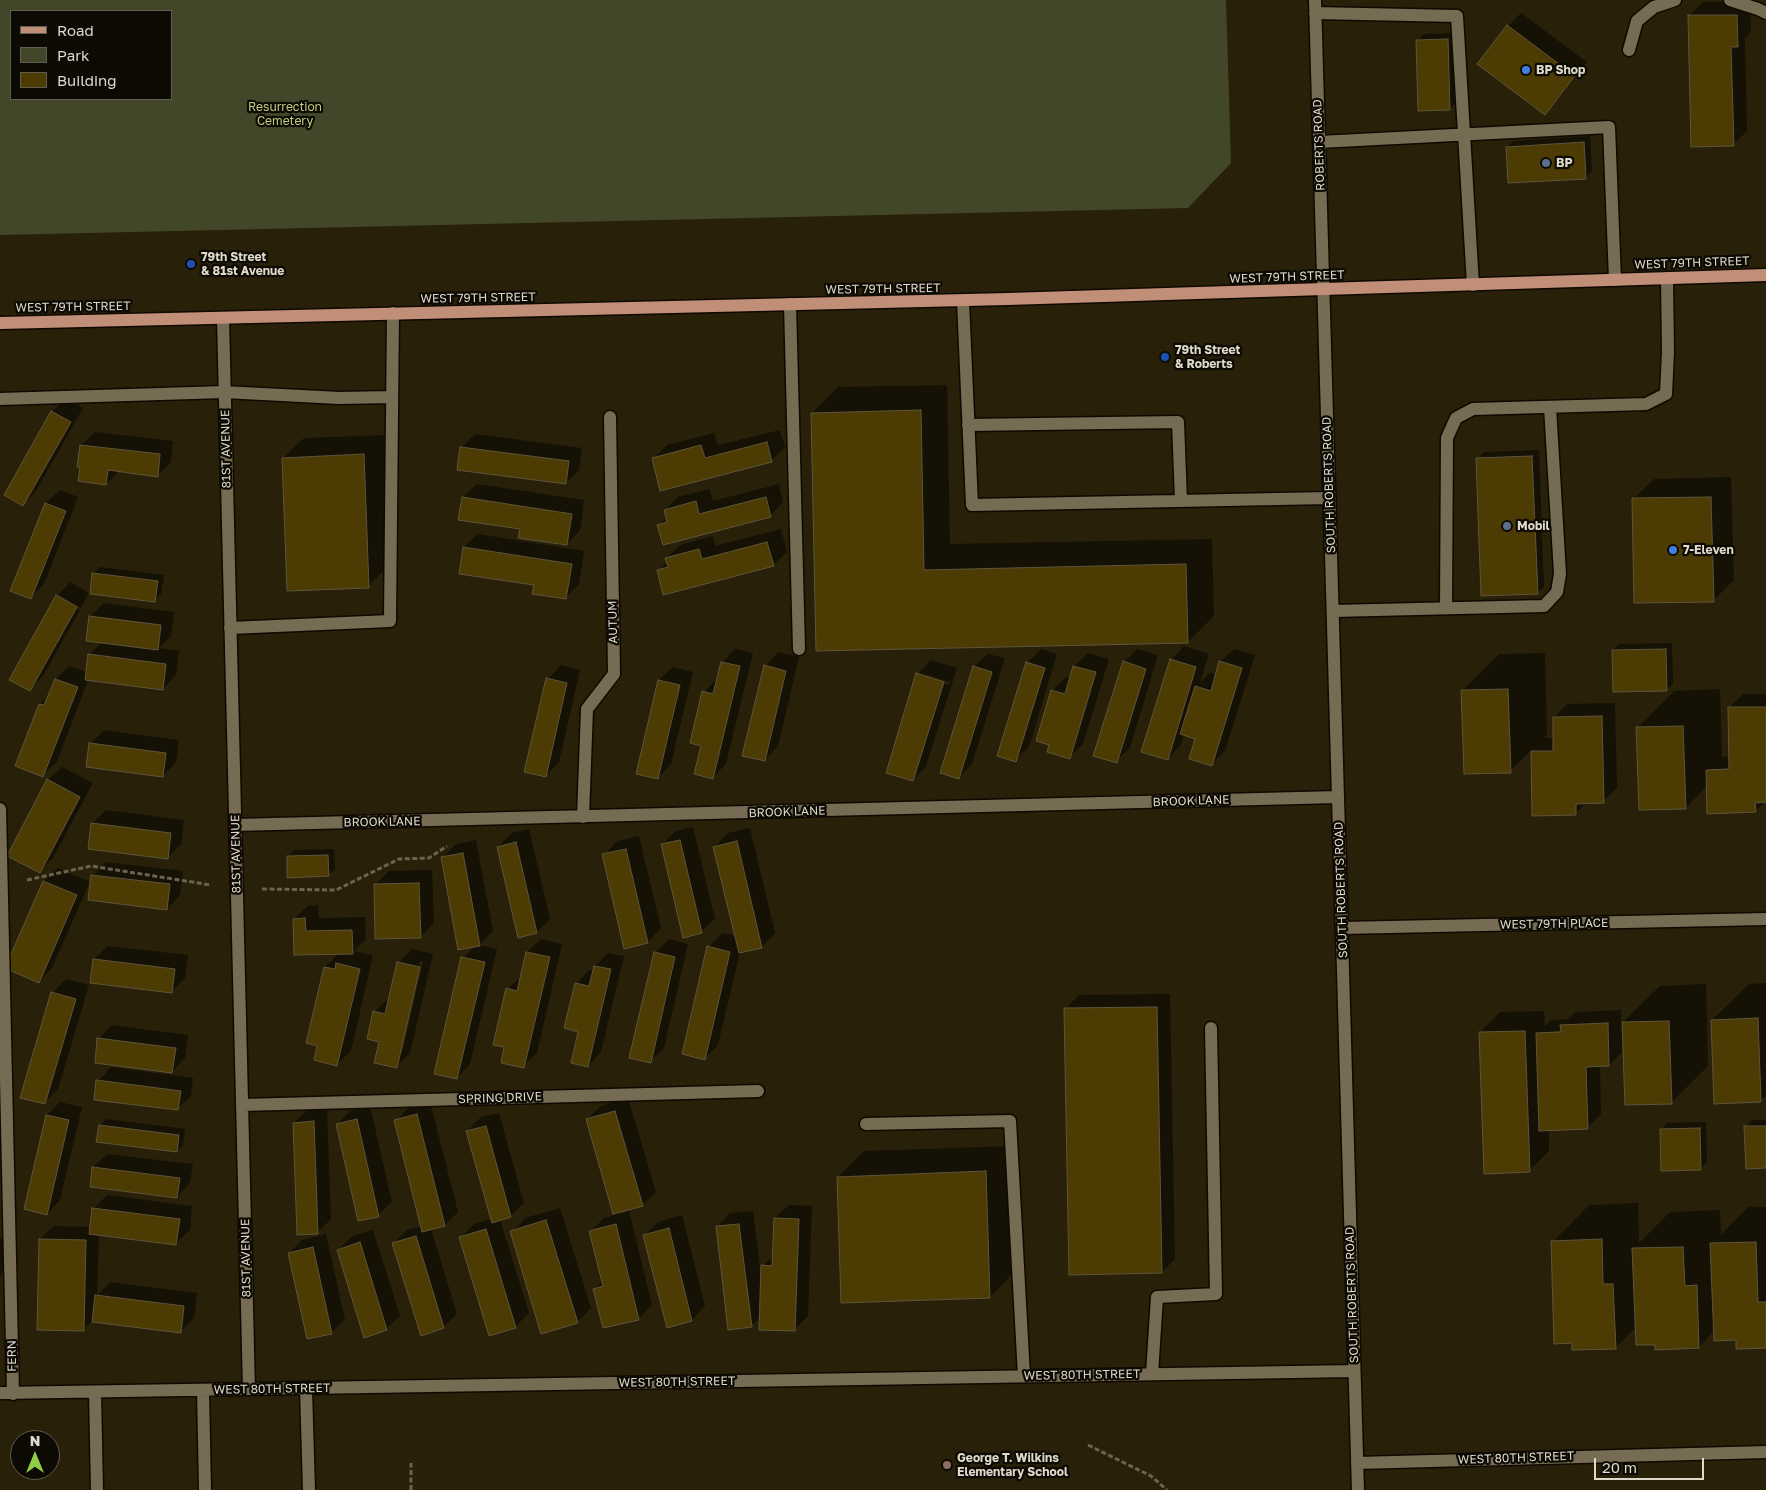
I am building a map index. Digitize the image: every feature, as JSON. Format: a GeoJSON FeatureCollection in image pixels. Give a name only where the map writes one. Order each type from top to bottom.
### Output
{"type":"FeatureCollection","features":[{"type":"Feature","properties":{"kind":"main road","name":"WEST 79TH STREET"},"geometry":{"type":"LineString","coordinates":[[0,323],[963,300],[1766,275]]}},
{"type":"Feature","properties":{"kind":"street"},"geometry":{"type":"LineString","coordinates":[[1628,50],[1637,21],[1654,7],[1675,0]]}},
{"type":"Feature","properties":{"kind":"street"},"geometry":{"type":"LineString","coordinates":[[1730,0],[1758,9],[1766,14]]}},
{"type":"Feature","properties":{"kind":"street"},"geometry":{"type":"LineString","coordinates":[[1315,6],[1458,16],[1473,285]]}},
{"type":"Feature","properties":{"kind":"street","name":"ROBERTS ROAD"},"geometry":{"type":"LineString","coordinates":[[1315,6],[1324,290]]}},
{"type":"Feature","properties":{"kind":"street"},"geometry":{"type":"LineString","coordinates":[[1319,142],[1609,127],[1615,280]]}},
{"type":"Feature","properties":{"kind":"street"},"geometry":{"type":"LineString","coordinates":[[1446,608],[1446,438],[1456,418],[1473,409],[1646,404],[1666,394],[1668,352],[1667,278]]}},
{"type":"Feature","properties":{"kind":"street","name":"SOUTH ROBERTS ROAD"},"geometry":{"type":"LineString","coordinates":[[1324,290],[1358,1490]]}},
{"type":"Feature","properties":{"kind":"street"},"geometry":{"type":"LineString","coordinates":[[963,300],[972,504],[1329,498]]}},
{"type":"Feature","properties":{"kind":"street"},"geometry":{"type":"LineString","coordinates":[[790,304],[799,649]]}},
{"type":"Feature","properties":{"kind":"street"},"geometry":{"type":"LineString","coordinates":[[230,628],[390,621],[393,313]]}},
{"type":"Feature","properties":{"kind":"street","name":"81ST AVENUE"},"geometry":{"type":"LineString","coordinates":[[223,318],[249,1390]]}},
{"type":"Feature","properties":{"kind":"street"},"geometry":{"type":"LineString","coordinates":[[0,399],[224,392],[339,398],[392,397]]}},
{"type":"Feature","properties":{"kind":"street"},"geometry":{"type":"LineString","coordinates":[[1333,611],[1544,606],[1557,592],[1560,574],[1550,407]]}},
{"type":"Feature","properties":{"kind":"street","name":"AUTUM"},"geometry":{"type":"LineString","coordinates":[[584,817],[587,709],[614,674],[610,417]]}},
{"type":"Feature","properties":{"kind":"street"},"geometry":{"type":"LineString","coordinates":[[968,425],[1178,422],[1181,501]]}},
{"type":"Feature","properties":{"kind":"street","name":"BROOK LANE"},"geometry":{"type":"LineString","coordinates":[[235,825],[1338,797]]}},
{"type":"Feature","properties":{"kind":"street","name":"FERN"},"geometry":{"type":"LineString","coordinates":[[0,809],[6,1393]]}},
{"type":"Feature","properties":{"kind":"street","name":"WEST 79TH PLACE"},"geometry":{"type":"LineString","coordinates":[[1342,928],[1766,919]]}},
{"type":"Feature","properties":{"kind":"street"},"geometry":{"type":"LineString","coordinates":[[1152,1374],[1157,1297],[1216,1294],[1210,1028]]}},
{"type":"Feature","properties":{"kind":"street","name":"SPRING DRIVE"},"geometry":{"type":"LineString","coordinates":[[242,1106],[758,1091]]}},
{"type":"Feature","properties":{"kind":"street"},"geometry":{"type":"LineString","coordinates":[[866,1124],[1010,1121],[1024,1376]]}},
{"type":"Feature","properties":{"kind":"street","name":"WEST 80TH STREET"},"geometry":{"type":"LineString","coordinates":[[6,1393],[1354,1370]]}},
{"type":"Feature","properties":{"kind":"street"},"geometry":{"type":"LineString","coordinates":[[306,1389],[309,1490]]}},
{"type":"Feature","properties":{"kind":"street"},"geometry":{"type":"LineString","coordinates":[[203,1390],[205,1490]]}},
{"type":"Feature","properties":{"kind":"street"},"geometry":{"type":"LineString","coordinates":[[95,1392],[97,1490]]}},
{"type":"Feature","properties":{"kind":"street","name":"WEST 80TH STREET"},"geometry":{"type":"LineString","coordinates":[[1357,1463],[1766,1452]]}},
{"type":"Feature","properties":{"kind":"path"},"geometry":{"type":"LineString","coordinates":[[1088,1445],[1151,1476],[1167,1490]]}},
{"type":"Feature","properties":{"kind":"path"},"geometry":{"type":"LineString","coordinates":[[411,1463],[411,1490]]}},
{"type":"Feature","properties":{"kind":"green space","name":"Resurrection Cemetery"},"geometry":{"type":"Polygon","coordinates":[[[0,0],[1226,0],[1231,163],[1188,208],[0,235],[0,0]]]}},
{"type":"Feature","properties":{"kind":"building"},"geometry":{"type":"Polygon","coordinates":[[[1688,15],[1737,15],[1738,47],[1731,47],[1734,146],[1691,147],[1688,15]]]}},
{"type":"Feature","properties":{"kind":"building","name":"BP Shop"},"geometry":{"type":"Polygon","coordinates":[[[1507,25],[1575,76],[1545,115],[1477,64],[1507,25]]]}},
{"type":"Feature","properties":{"kind":"building"},"geometry":{"type":"Polygon","coordinates":[[[1448,39],[1450,110],[1418,111],[1416,40],[1448,39]]]}},
{"type":"Feature","properties":{"kind":"building","name":"BP"},"geometry":{"type":"Polygon","coordinates":[[[1584,142],[1586,179],[1508,183],[1506,147],[1584,142]]]}},
{"type":"Feature","properties":{"kind":"building"},"geometry":{"type":"Polygon","coordinates":[[[921,410],[924,570],[1186,564],[1188,643],[816,651],[811,413],[921,410]]]}},
{"type":"Feature","properties":{"kind":"building"},"geometry":{"type":"Polygon","coordinates":[[[51,411],[71,422],[23,506],[4,495],[51,411]]]}},
{"type":"Feature","properties":{"kind":"building"},"geometry":{"type":"Polygon","coordinates":[[[767,442],[772,462],[660,491],[652,458],[701,445],[705,458],[767,442]]]}},
{"type":"Feature","properties":{"kind":"building"},"geometry":{"type":"Polygon","coordinates":[[[80,445],[160,454],[158,477],[108,470],[106,485],[78,481],[80,467],[77,467],[80,445]]]}},
{"type":"Feature","properties":{"kind":"building"},"geometry":{"type":"Polygon","coordinates":[[[460,447],[569,461],[566,484],[457,470],[460,447]]]}},
{"type":"Feature","properties":{"kind":"building"},"geometry":{"type":"Polygon","coordinates":[[[364,454],[369,588],[287,591],[282,458],[364,454]]]}},
{"type":"Feature","properties":{"kind":"building","name":"Mobil"},"geometry":{"type":"Polygon","coordinates":[[[1532,456],[1538,594],[1481,596],[1476,458],[1532,456]]]}},
{"type":"Feature","properties":{"kind":"building"},"geometry":{"type":"Polygon","coordinates":[[[462,497],[572,514],[567,545],[518,538],[520,529],[458,520],[462,497]]]}},
{"type":"Feature","properties":{"kind":"building"},"geometry":{"type":"Polygon","coordinates":[[[766,497],[771,517],[663,545],[657,525],[667,522],[664,510],[696,501],[699,514],[766,497]]]}},
{"type":"Feature","properties":{"kind":"building","name":"7-Eleven"},"geometry":{"type":"Polygon","coordinates":[[[1711,497],[1714,602],[1634,603],[1632,498],[1711,497]]]}},
{"type":"Feature","properties":{"kind":"building"},"geometry":{"type":"Polygon","coordinates":[[[45,503],[66,511],[31,599],[10,591],[45,503]]]}},
{"type":"Feature","properties":{"kind":"building"},"geometry":{"type":"Polygon","coordinates":[[[767,542],[774,566],[663,595],[657,570],[668,567],[665,558],[699,549],[702,559],[767,542]]]}},
{"type":"Feature","properties":{"kind":"building"},"geometry":{"type":"Polygon","coordinates":[[[463,547],[572,564],[566,599],[532,594],[534,585],[459,574],[463,547]]]}},
{"type":"Feature","properties":{"kind":"building"},"geometry":{"type":"Polygon","coordinates":[[[92,573],[158,581],[155,602],[90,594],[92,573]]]}},
{"type":"Feature","properties":{"kind":"building"},"geometry":{"type":"Polygon","coordinates":[[[56,595],[77,607],[30,691],[9,680],[56,595]]]}},
{"type":"Feature","properties":{"kind":"building"},"geometry":{"type":"Polygon","coordinates":[[[89,616],[161,625],[158,650],[86,641],[89,616]]]}},
{"type":"Feature","properties":{"kind":"building"},"geometry":{"type":"Polygon","coordinates":[[[1666,649],[1667,691],[1613,692],[1612,650],[1666,649]]]}},
{"type":"Feature","properties":{"kind":"building"},"geometry":{"type":"Polygon","coordinates":[[[88,654],[166,664],[163,690],[85,680],[88,654]]]}},
{"type":"Feature","properties":{"kind":"building"},"geometry":{"type":"Polygon","coordinates":[[[1170,659],[1196,667],[1168,760],[1141,752],[1170,659]]]}},
{"type":"Feature","properties":{"kind":"building"},"geometry":{"type":"Polygon","coordinates":[[[1123,661],[1146,669],[1117,763],[1093,756],[1123,661]]]}},
{"type":"Feature","properties":{"kind":"building"},"geometry":{"type":"Polygon","coordinates":[[[1219,661],[1242,668],[1212,766],[1189,759],[1195,739],[1180,734],[1195,686],[1211,691],[1219,661]]]}},
{"type":"Feature","properties":{"kind":"building"},"geometry":{"type":"Polygon","coordinates":[[[721,662],[740,666],[713,779],[694,774],[701,746],[690,743],[702,691],[713,694],[721,662]]]}},
{"type":"Feature","properties":{"kind":"building"},"geometry":{"type":"Polygon","coordinates":[[[1026,662],[1045,668],[1016,762],[997,756],[1026,662]]]}},
{"type":"Feature","properties":{"kind":"building"},"geometry":{"type":"Polygon","coordinates":[[[764,665],[786,671],[765,761],[742,756],[764,665]]]}},
{"type":"Feature","properties":{"kind":"building"},"geometry":{"type":"Polygon","coordinates":[[[973,666],[992,672],[959,779],[940,773],[973,666]]]}},
{"type":"Feature","properties":{"kind":"building"},"geometry":{"type":"Polygon","coordinates":[[[1073,666],[1096,672],[1070,759],[1047,752],[1049,745],[1036,741],[1051,690],[1065,694],[1073,666]]]}},
{"type":"Feature","properties":{"kind":"building"},"geometry":{"type":"Polygon","coordinates":[[[916,673],[944,682],[913,781],[886,773],[916,673]]]}},
{"type":"Feature","properties":{"kind":"building"},"geometry":{"type":"Polygon","coordinates":[[[546,678],[567,683],[546,777],[524,772],[546,678]]]}},
{"type":"Feature","properties":{"kind":"building"},"geometry":{"type":"Polygon","coordinates":[[[55,679],[78,687],[43,777],[15,766],[39,704],[44,705],[55,679]]]}},
{"type":"Feature","properties":{"kind":"building"},"geometry":{"type":"Polygon","coordinates":[[[658,680],[680,685],[658,779],[636,774],[658,680]]]}},
{"type":"Feature","properties":{"kind":"building"},"geometry":{"type":"Polygon","coordinates":[[[1508,689],[1511,773],[1464,774],[1461,690],[1508,689]]]}},
{"type":"Feature","properties":{"kind":"building"},"geometry":{"type":"Polygon","coordinates":[[[1728,707],[1766,707],[1766,802],[1755,803],[1756,812],[1707,814],[1706,770],[1729,769],[1728,707]]]}},
{"type":"Feature","properties":{"kind":"building"},"geometry":{"type":"Polygon","coordinates":[[[1602,716],[1604,803],[1576,804],[1576,815],[1532,816],[1531,751],[1553,751],[1553,717],[1602,716]]]}},
{"type":"Feature","properties":{"kind":"building"},"geometry":{"type":"Polygon","coordinates":[[[1683,726],[1686,809],[1639,810],[1636,727],[1683,726]]]}},
{"type":"Feature","properties":{"kind":"building"},"geometry":{"type":"Polygon","coordinates":[[[89,743],[166,753],[163,777],[86,767],[89,743]]]}},
{"type":"Feature","properties":{"kind":"building"},"geometry":{"type":"Polygon","coordinates":[[[47,779],[80,797],[40,873],[7,856],[47,779]]]}},
{"type":"Feature","properties":{"kind":"building"},"geometry":{"type":"Polygon","coordinates":[[[91,823],[171,833],[168,859],[88,849],[91,823]]]}},
{"type":"Feature","properties":{"kind":"building"},"geometry":{"type":"Polygon","coordinates":[[[680,840],[702,933],[683,938],[661,844],[680,840]]]}},
{"type":"Feature","properties":{"kind":"building"},"geometry":{"type":"Polygon","coordinates":[[[737,841],[762,948],[739,953],[713,847],[737,841]]]}},
{"type":"Feature","properties":{"kind":"building"},"geometry":{"type":"Polygon","coordinates":[[[516,842],[537,933],[518,938],[497,847],[516,842]]]}},
{"type":"Feature","properties":{"kind":"building"},"geometry":{"type":"Polygon","coordinates":[[[626,849],[648,943],[624,949],[602,854],[626,849]]]}},
{"type":"Feature","properties":{"kind":"building"},"geometry":{"type":"Polygon","coordinates":[[[463,853],[480,946],[458,950],[441,857],[463,853]]]}},
{"type":"Feature","properties":{"kind":"building"},"geometry":{"type":"Polygon","coordinates":[[[328,855],[329,876],[287,878],[287,856],[328,855]]]}},
{"type":"Feature","properties":{"kind":"building"},"geometry":{"type":"Polygon","coordinates":[[[91,875],[170,884],[167,910],[88,900],[91,875]]]}},
{"type":"Feature","properties":{"kind":"building"},"geometry":{"type":"Polygon","coordinates":[[[43,881],[77,895],[39,983],[5,968],[43,881]]]}},
{"type":"Feature","properties":{"kind":"building"},"geometry":{"type":"Polygon","coordinates":[[[419,883],[421,938],[375,939],[374,884],[419,883]]]}},
{"type":"Feature","properties":{"kind":"building"},"geometry":{"type":"Polygon","coordinates":[[[305,918],[306,931],[352,930],[353,954],[294,955],[293,919],[305,918]]]}},
{"type":"Feature","properties":{"kind":"building"},"geometry":{"type":"Polygon","coordinates":[[[707,946],[730,952],[705,1060],[682,1054],[707,946]]]}},
{"type":"Feature","properties":{"kind":"building"},"geometry":{"type":"Polygon","coordinates":[[[526,952],[550,957],[524,1068],[501,1063],[504,1047],[493,1045],[506,988],[517,991],[526,952]]]}},
{"type":"Feature","properties":{"kind":"building"},"geometry":{"type":"Polygon","coordinates":[[[654,952],[675,957],[651,1063],[629,1058],[654,952]]]}},
{"type":"Feature","properties":{"kind":"building"},"geometry":{"type":"Polygon","coordinates":[[[461,957],[485,962],[457,1079],[434,1074],[461,957]]]}},
{"type":"Feature","properties":{"kind":"building"},"geometry":{"type":"Polygon","coordinates":[[[93,959],[175,969],[172,993],[90,983],[93,959]]]}},
{"type":"Feature","properties":{"kind":"building"},"geometry":{"type":"Polygon","coordinates":[[[397,962],[420,967],[397,1068],[374,1063],[379,1042],[367,1039],[373,1011],[385,1014],[397,962]]]}},
{"type":"Feature","properties":{"kind":"building"},"geometry":{"type":"Polygon","coordinates":[[[336,963],[360,969],[337,1066],[314,1060],[317,1046],[306,1043],[324,967],[335,969],[336,963]]]}},
{"type":"Feature","properties":{"kind":"building"},"geometry":{"type":"Polygon","coordinates":[[[594,966],[611,969],[588,1067],[571,1063],[578,1032],[564,1028],[575,983],[589,986],[594,966]]]}},
{"type":"Feature","properties":{"kind":"building"},"geometry":{"type":"Polygon","coordinates":[[[51,992],[76,999],[45,1104],[20,1098],[51,992]]]}},
{"type":"Feature","properties":{"kind":"building"},"geometry":{"type":"Polygon","coordinates":[[[1157,1007],[1162,1273],[1069,1275],[1064,1008],[1157,1007]]]}},
{"type":"Feature","properties":{"kind":"building"},"geometry":{"type":"Polygon","coordinates":[[[1758,1018],[1761,1102],[1714,1104],[1711,1020],[1758,1018]]]}},
{"type":"Feature","properties":{"kind":"building"},"geometry":{"type":"Polygon","coordinates":[[[1669,1021],[1672,1104],[1625,1105],[1622,1022],[1669,1021]]]}},
{"type":"Feature","properties":{"kind":"building"},"geometry":{"type":"Polygon","coordinates":[[[1608,1023],[1609,1066],[1586,1067],[1588,1129],[1539,1131],[1536,1033],[1561,1032],[1560,1025],[1608,1023]]]}},
{"type":"Feature","properties":{"kind":"building"},"geometry":{"type":"Polygon","coordinates":[[[1525,1031],[1530,1172],[1484,1174],[1479,1032],[1525,1031]]]}},
{"type":"Feature","properties":{"kind":"building"},"geometry":{"type":"Polygon","coordinates":[[[97,1038],[176,1048],[172,1073],[95,1063],[97,1038]]]}},
{"type":"Feature","properties":{"kind":"building"},"geometry":{"type":"Polygon","coordinates":[[[96,1080],[181,1091],[178,1110],[94,1100],[96,1080]]]}},
{"type":"Feature","properties":{"kind":"building"},"geometry":{"type":"Polygon","coordinates":[[[615,1111],[643,1206],[613,1214],[586,1119],[615,1111]]]}},
{"type":"Feature","properties":{"kind":"building"},"geometry":{"type":"Polygon","coordinates":[[[417,1114],[445,1226],[422,1232],[394,1120],[417,1114]]]}},
{"type":"Feature","properties":{"kind":"building"},"geometry":{"type":"Polygon","coordinates":[[[46,1115],[69,1120],[47,1215],[24,1209],[46,1115]]]}},
{"type":"Feature","properties":{"kind":"building"},"geometry":{"type":"Polygon","coordinates":[[[357,1119],[379,1217],[358,1221],[336,1124],[357,1119]]]}},
{"type":"Feature","properties":{"kind":"building"},"geometry":{"type":"Polygon","coordinates":[[[314,1121],[318,1234],[297,1235],[293,1123],[314,1121]]]}},
{"type":"Feature","properties":{"kind":"building"},"geometry":{"type":"Polygon","coordinates":[[[99,1125],[179,1135],[177,1152],[96,1142],[99,1125]]]}},
{"type":"Feature","properties":{"kind":"building"},"geometry":{"type":"Polygon","coordinates":[[[486,1126],[511,1217],[492,1223],[466,1131],[486,1126]]]}},
{"type":"Feature","properties":{"kind":"building"},"geometry":{"type":"Polygon","coordinates":[[[1744,1126],[1766,1126],[1766,1168],[1746,1169],[1744,1126]]]}},
{"type":"Feature","properties":{"kind":"building"},"geometry":{"type":"Polygon","coordinates":[[[1700,1128],[1701,1170],[1661,1171],[1660,1129],[1700,1128]]]}},
{"type":"Feature","properties":{"kind":"building"},"geometry":{"type":"Polygon","coordinates":[[[92,1167],[180,1178],[177,1198],[90,1187],[92,1167]]]}},
{"type":"Feature","properties":{"kind":"building"},"geometry":{"type":"Polygon","coordinates":[[[986,1171],[990,1298],[841,1303],[837,1177],[986,1171]]]}},
{"type":"Feature","properties":{"kind":"building"},"geometry":{"type":"Polygon","coordinates":[[[92,1208],[180,1219],[176,1245],[89,1234],[92,1208]]]}},
{"type":"Feature","properties":{"kind":"building"},"geometry":{"type":"Polygon","coordinates":[[[774,1218],[799,1219],[795,1331],[759,1330],[761,1265],[772,1266],[774,1218]]]}},
{"type":"Feature","properties":{"kind":"building"},"geometry":{"type":"Polygon","coordinates":[[[546,1220],[578,1323],[541,1334],[510,1231],[546,1220]]]}},
{"type":"Feature","properties":{"kind":"building"},"geometry":{"type":"Polygon","coordinates":[[[616,1224],[639,1320],[603,1328],[593,1289],[603,1286],[589,1231],[616,1224]]]}},
{"type":"Feature","properties":{"kind":"building"},"geometry":{"type":"Polygon","coordinates":[[[739,1224],[752,1327],[728,1330],[716,1226],[739,1224]]]}},
{"type":"Feature","properties":{"kind":"building"},"geometry":{"type":"Polygon","coordinates":[[[669,1228],[692,1321],[667,1328],[643,1235],[669,1228]]]}},
{"type":"Feature","properties":{"kind":"building"},"geometry":{"type":"Polygon","coordinates":[[[486,1229],[516,1328],[489,1336],[459,1237],[486,1229]]]}},
{"type":"Feature","properties":{"kind":"building"},"geometry":{"type":"Polygon","coordinates":[[[416,1236],[444,1328],[421,1336],[392,1243],[416,1236]]]}},
{"type":"Feature","properties":{"kind":"building"},"geometry":{"type":"Polygon","coordinates":[[[39,1239],[86,1240],[84,1331],[37,1330],[39,1239]]]}},
{"type":"Feature","properties":{"kind":"building"},"geometry":{"type":"Polygon","coordinates":[[[1602,1239],[1603,1284],[1613,1284],[1616,1349],[1572,1350],[1572,1343],[1554,1344],[1551,1241],[1602,1239]]]}},
{"type":"Feature","properties":{"kind":"building"},"geometry":{"type":"Polygon","coordinates":[[[360,1242],[387,1330],[364,1338],[337,1250],[360,1242]]]}},
{"type":"Feature","properties":{"kind":"building"},"geometry":{"type":"Polygon","coordinates":[[[1756,1242],[1758,1302],[1766,1302],[1766,1348],[1736,1349],[1736,1340],[1714,1341],[1710,1243],[1756,1242]]]}},
{"type":"Feature","properties":{"kind":"building"},"geometry":{"type":"Polygon","coordinates":[[[313,1247],[332,1334],[307,1339],[288,1253],[313,1247]]]}},
{"type":"Feature","properties":{"kind":"building"},"geometry":{"type":"Polygon","coordinates":[[[1683,1247],[1685,1286],[1697,1285],[1699,1348],[1655,1350],[1655,1345],[1636,1345],[1632,1248],[1683,1247]]]}},
{"type":"Feature","properties":{"kind":"building"},"geometry":{"type":"Polygon","coordinates":[[[95,1295],[184,1306],[181,1333],[92,1322],[95,1295]]]}},
{"type":"Feature","properties":{"kind":"place","name":"BP Shop"},"geometry":{"type":"Point","coordinates":[1526,70]}},
{"type":"Feature","properties":{"kind":"place","name":"BP"},"geometry":{"type":"Point","coordinates":[1546,163]}},
{"type":"Feature","properties":{"kind":"place","name":"79th Street & 81st Avenue"},"geometry":{"type":"Point","coordinates":[191,264]}},
{"type":"Feature","properties":{"kind":"place","name":"79th Street & Roberts"},"geometry":{"type":"Point","coordinates":[1165,357]}},
{"type":"Feature","properties":{"kind":"place","name":"Mobil"},"geometry":{"type":"Point","coordinates":[1507,526]}},
{"type":"Feature","properties":{"kind":"place","name":"7-Eleven"},"geometry":{"type":"Point","coordinates":[1673,550]}},
{"type":"Feature","properties":{"kind":"place","name":"George T. Wilkins Elementary School"},"geometry":{"type":"Point","coordinates":[947,1465]}}]}
